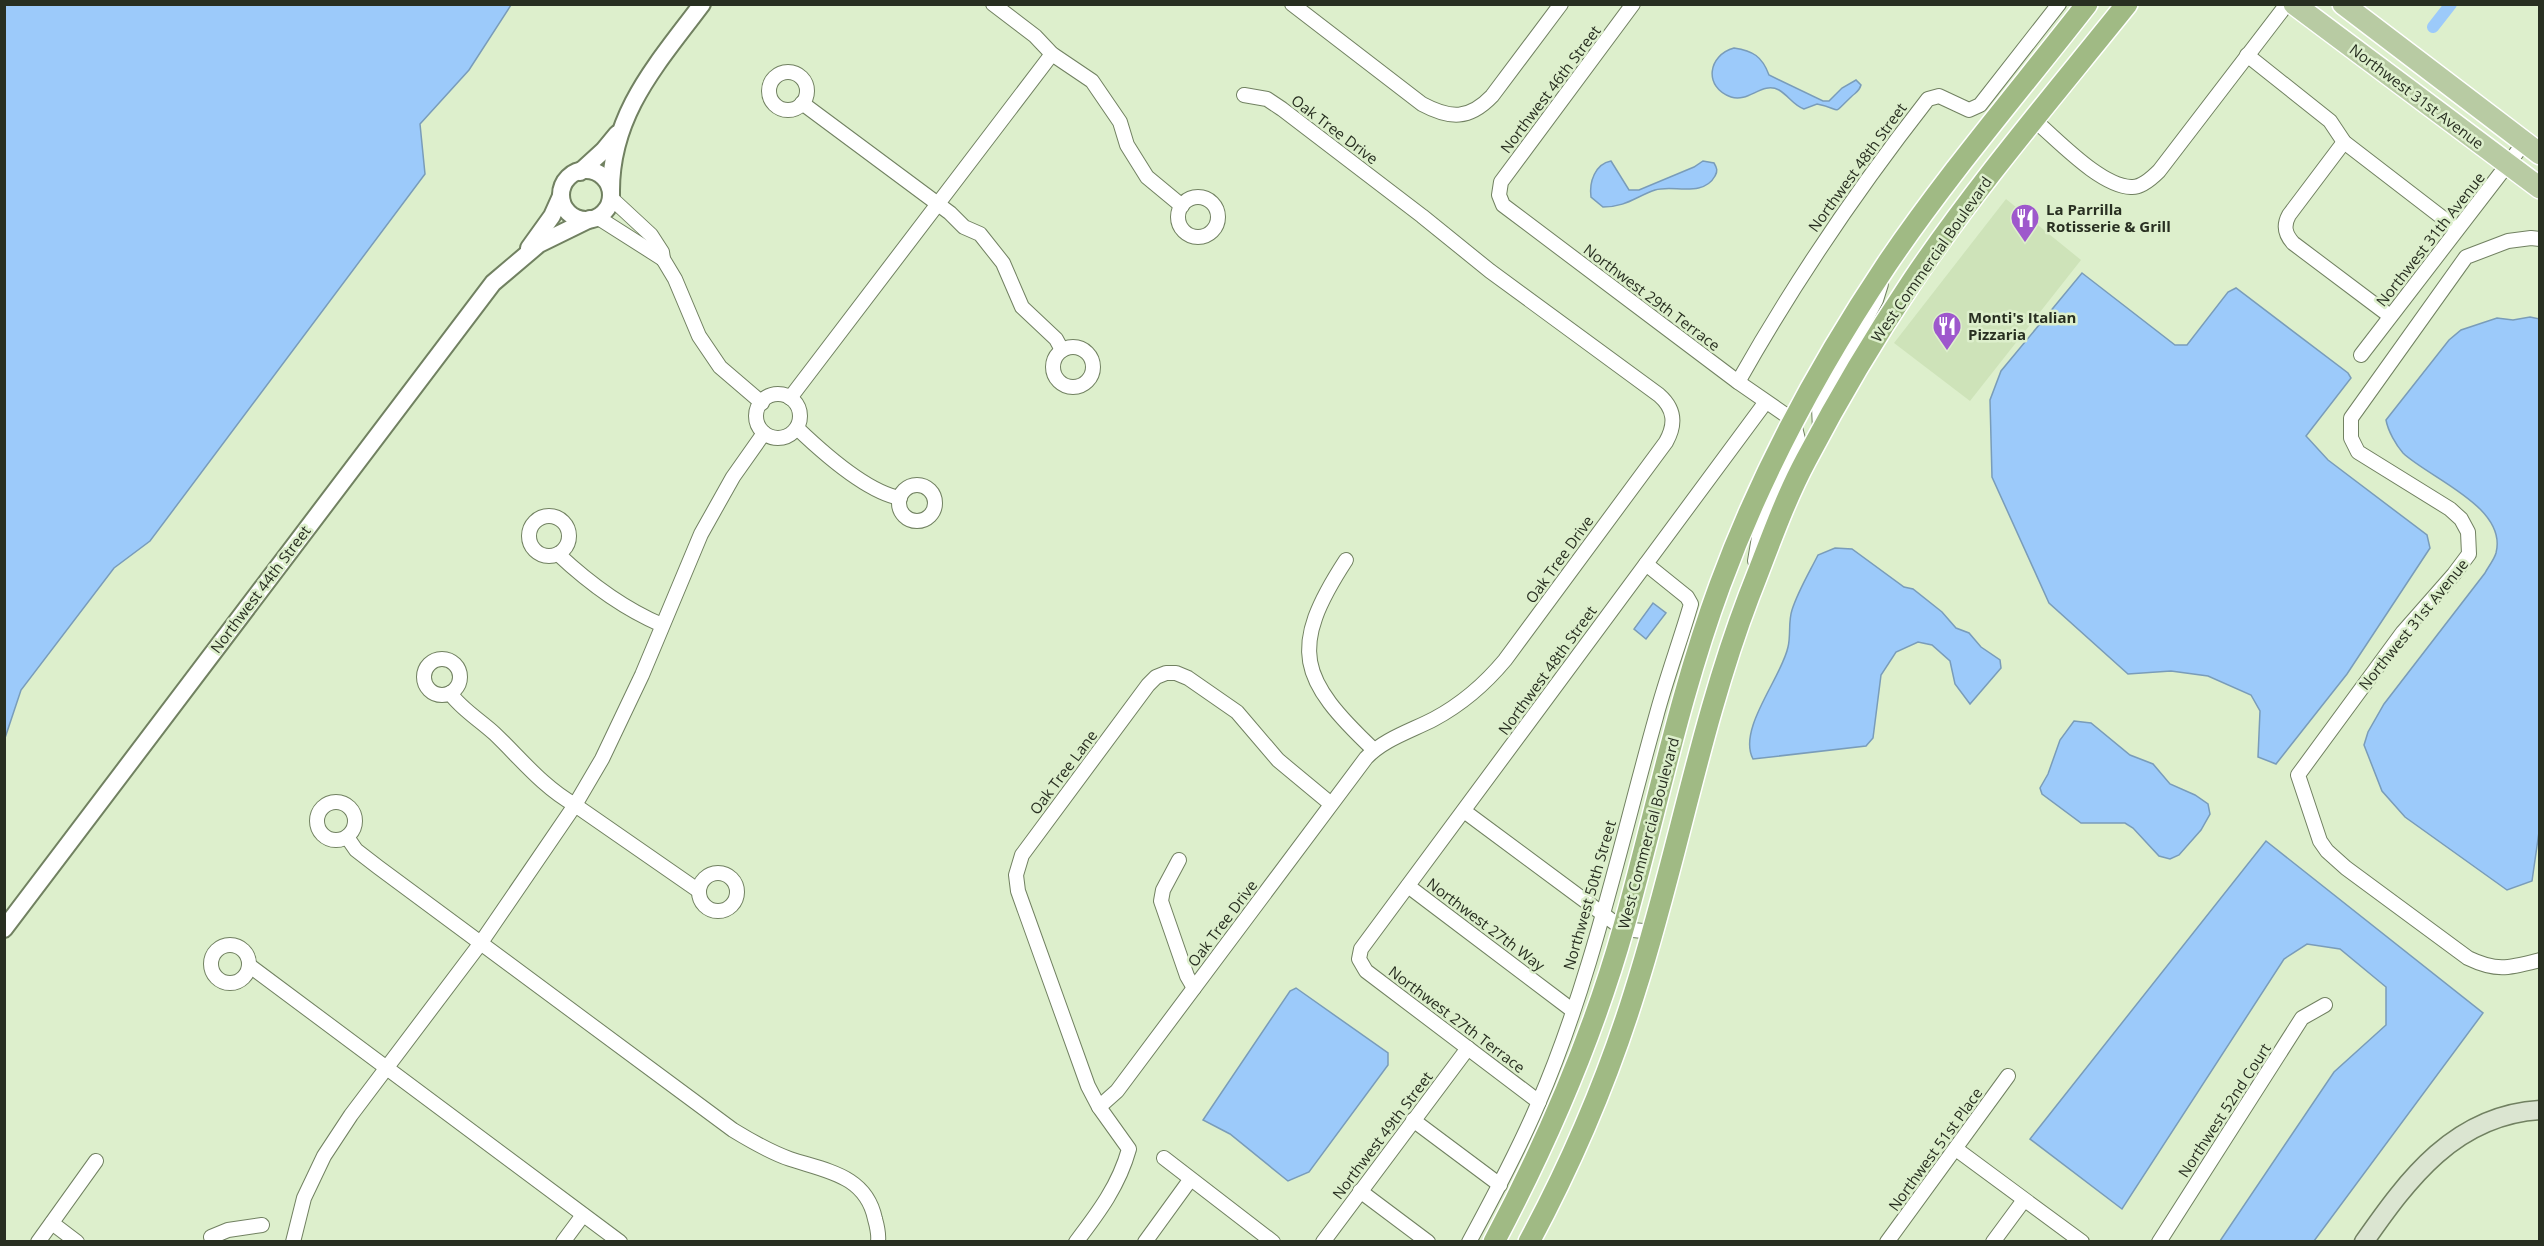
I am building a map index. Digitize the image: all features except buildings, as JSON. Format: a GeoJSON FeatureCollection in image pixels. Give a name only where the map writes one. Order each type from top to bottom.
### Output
{"type":"FeatureCollection","features":[{"type":"Feature","properties":{"kind":"highway","name":"West Commercial Boulevard"},"geometry":{"type":"LineString","coordinates":[[1494,1242],[1529,1173],[1560,1104],[1590,1028],[1623,929],[1694,662],[1720,584],[1793,420],[1841,336],[1888,262],[1948,181],[2087,4]]}},
{"type":"Feature","properties":{"kind":"highway","name":"West Commercial Boulevard"},"geometry":{"type":"LineString","coordinates":[[1529,1242],[1566,1168],[1627,1018],[1653,932],[1720,680],[1749,597],[1790,495],[1820,435],[1868,349],[1914,279],[1972,198],[2127,4]]}},
{"type":"Feature","properties":{"kind":"main road","name":"Northwest 31st Avenue"},"geometry":{"type":"LineString","coordinates":[[2294,4],[2540,188]]}},
{"type":"Feature","properties":{"kind":"main road","name":"Northwest 31st Avenue"},"geometry":{"type":"LineString","coordinates":[[2343,4],[2532,149]]}},
{"type":"Feature","properties":{"kind":"main road"},"geometry":{"type":"LineString","coordinates":[[2364,1242],[2412,1178],[2445,1147],[2487,1123],[2511,1115],[2540,1110]]}},
{"type":"Feature","properties":{"kind":"street"},"geometry":{"type":"LineString","coordinates":[[620,131],[603,152],[569,177],[564,184],[561,196],[570,215],[578,219],[594,218],[608,208],[611,195],[611,172],[620,131],[641,86],[702,4]]}},
{"type":"Feature","properties":{"kind":"street"},"geometry":{"type":"LineString","coordinates":[[993,4],[1035,36],[1052,54],[1092,81],[1120,122],[1127,145],[1147,177],[1182,206]]}},
{"type":"Feature","properties":{"kind":"street"},"geometry":{"type":"LineString","coordinates":[[1292,4],[1422,104],[1438,112],[1457,116],[1479,110],[1492,96],[1561,4]]}},
{"type":"Feature","properties":{"kind":"street","name":"Northwest 46th Street"},"geometry":{"type":"LineString","coordinates":[[1498,195],[1501,182],[1633,4]]}},
{"type":"Feature","properties":{"kind":"street","name":"Northwest 48th Street"},"geometry":{"type":"LineString","coordinates":[[1738,382],[1780,308],[1826,237],[1928,99],[1938,96],[1969,110],[1980,105],[2059,4]]}},
{"type":"Feature","properties":{"kind":"street"},"geometry":{"type":"LineString","coordinates":[[2034,120],[2108,180],[2136,187],[2150,180],[2159,171],[2287,4]]}},
{"type":"Feature","properties":{"kind":"street"},"geometry":{"type":"LineString","coordinates":[[790,398],[1052,54]]}},
{"type":"Feature","properties":{"kind":"street"},"geometry":{"type":"LineString","coordinates":[[2247,55],[2331,121],[2344,142],[2457,229]]}},
{"type":"Feature","properties":{"kind":"street","name":"Oak Tree Drive"},"geometry":{"type":"LineString","coordinates":[[1099,1107],[1117,1091],[1331,804],[1374,750],[1449,710],[1477,691],[1492,675],[1526,634],[1666,442],[1672,430],[1674,418],[1670,407],[1659,395],[1490,271],[1301,123],[1267,99],[1244,94]]}},
{"type":"Feature","properties":{"kind":"street"},"geometry":{"type":"LineString","coordinates":[[802,103],[964,227],[980,234],[1003,263],[1022,307],[1056,339],[1062,350]]}},
{"type":"Feature","properties":{"kind":"street"},"geometry":{"type":"LineString","coordinates":[[2344,142],[2289,215],[2285,222],[2286,234],[2293,243],[2390,316]]}},
{"type":"Feature","properties":{"kind":"street","name":"Northwest 31th Avenue"},"geometry":{"type":"LineString","coordinates":[[2361,355],[2509,165],[2532,149]]}},
{"type":"Feature","properties":{"kind":"street"},"geometry":{"type":"LineString","coordinates":[[580,171],[591,171],[598,174],[609,185],[611,195],[656,243],[675,279],[699,336],[720,368],[762,403]]}},
{"type":"Feature","properties":{"kind":"street","name":"Northwest 29th Terrace"},"geometry":{"type":"LineString","coordinates":[[1498,195],[1503,205],[1766,403],[1793,420]]}},
{"type":"Feature","properties":{"kind":"street","name":"Northwest 44th Street"},"geometry":{"type":"LineString","coordinates":[[523,256],[552,216],[561,196]]}},
{"type":"Feature","properties":{"kind":"street"},"geometry":{"type":"LineString","coordinates":[[594,218],[663,259]]}},
{"type":"Feature","properties":{"kind":"street","name":"Northwest 44th Street"},"geometry":{"type":"LineString","coordinates":[[4,929],[493,283],[539,244],[594,218]]}},
{"type":"Feature","properties":{"kind":"street"},"geometry":{"type":"LineString","coordinates":[[631,238],[640,225]]}},
{"type":"Feature","properties":{"kind":"street","name":"Northwest 31st Avenue"},"geometry":{"type":"LineString","coordinates":[[2540,239],[2508,241],[2466,256],[2351,418],[2351,438],[2358,452],[2450,509],[2461,519],[2468,531],[2469,554],[2403,632],[2298,775],[2320,841],[2327,851],[2346,868],[2468,958],[2488,968],[2517,966],[2540,960]]}},
{"type":"Feature","properties":{"kind":"street","name":"West Commercial Boulevard"},"geometry":{"type":"LineString","coordinates":[[1820,435],[1819,407],[1876,300],[1888,262]]}},
{"type":"Feature","properties":{"kind":"street"},"geometry":{"type":"LineString","coordinates":[[777,395],[790,398],[799,408],[800,422],[797,428],[785,437],[770,437],[764,433],[757,420],[757,412],[762,403],[777,395]]}},
{"type":"Feature","properties":{"kind":"street","name":"Northwest 48th Street"},"geometry":{"type":"LineString","coordinates":[[1359,959],[1361,949],[1766,403]]}},
{"type":"Feature","properties":{"kind":"street","name":"West Commercial Boulevard"},"geometry":{"type":"LineString","coordinates":[[1749,597],[1761,525],[1799,443],[1793,420]]}},
{"type":"Feature","properties":{"kind":"street"},"geometry":{"type":"LineString","coordinates":[[797,428],[818,448],[872,487],[886,495],[900,498]]}},
{"type":"Feature","properties":{"kind":"street"},"geometry":{"type":"LineString","coordinates":[[293,1242],[304,1198],[324,1156],[480,944],[575,806],[602,759],[642,675],[701,534],[733,477],[764,433]]}},
{"type":"Feature","properties":{"kind":"street"},"geometry":{"type":"LineString","coordinates":[[558,554],[588,582],[618,603],[662,625]]}},
{"type":"Feature","properties":{"kind":"street"},"geometry":{"type":"LineString","coordinates":[[1346,560],[1331,582],[1317,610],[1309,640],[1308,662],[1311,673],[1327,700],[1374,750]]}},
{"type":"Feature","properties":{"kind":"street","name":"Northwest 50th Street"},"geometry":{"type":"LineString","coordinates":[[1469,1242],[1500,1185],[1539,1102],[1572,1010],[1602,915],[1656,716],[1691,604],[1646,564]]}},
{"type":"Feature","properties":{"kind":"street","name":"Oak Tree Lane"},"geometry":{"type":"LineString","coordinates":[[1076,1242],[1123,1172],[1129,1149],[1099,1107],[1088,1086],[1020,897],[1016,875],[1019,861],[1148,686],[1156,677],[1166,673],[1176,673],[1188,678],[1237,712],[1278,760],[1331,804]]}},
{"type":"Feature","properties":{"kind":"street"},"geometry":{"type":"LineString","coordinates":[[450,693],[456,702],[496,735],[542,781],[699,891]]}},
{"type":"Feature","properties":{"kind":"street"},"geometry":{"type":"LineString","coordinates":[[1464,811],[1623,929],[1653,932]]}},
{"type":"Feature","properties":{"kind":"street"},"geometry":{"type":"LineString","coordinates":[[347,837],[356,850],[733,1130],[757,1145],[790,1159],[833,1171],[851,1180],[865,1195],[873,1211],[878,1242]]}},
{"type":"Feature","properties":{"kind":"street"},"geometry":{"type":"LineString","coordinates":[[1179,860],[1163,890],[1161,901],[1187,976],[1194,987]]}},
{"type":"Feature","properties":{"kind":"street","name":"Northwest 27th Way"},"geometry":{"type":"LineString","coordinates":[[1408,886],[1572,1010]]}},
{"type":"Feature","properties":{"kind":"street","name":"Northwest 27th Terrace"},"geometry":{"type":"LineString","coordinates":[[1359,959],[1366,971],[1539,1102]]}},
{"type":"Feature","properties":{"kind":"street"},"geometry":{"type":"LineString","coordinates":[[250,966],[620,1242]]}},
{"type":"Feature","properties":{"kind":"street","name":"Northwest 52nd Court"},"geometry":{"type":"LineString","coordinates":[[2159,1242],[2302,1018],[2325,1005]]}},
{"type":"Feature","properties":{"kind":"street","name":"Northwest 49th Street"},"geometry":{"type":"LineString","coordinates":[[1323,1242],[1468,1048]]}},
{"type":"Feature","properties":{"kind":"street","name":"Northwest 51st Place"},"geometry":{"type":"LineString","coordinates":[[1887,1242],[2008,1076]]}},
{"type":"Feature","properties":{"kind":"street"},"geometry":{"type":"LineString","coordinates":[[1413,1120],[1500,1185]]}},
{"type":"Feature","properties":{"kind":"street"},"geometry":{"type":"LineString","coordinates":[[1956,1149],[2082,1242]]}},
{"type":"Feature","properties":{"kind":"street"},"geometry":{"type":"LineString","coordinates":[[1164,1158],[1273,1242]]}},
{"type":"Feature","properties":{"kind":"street"},"geometry":{"type":"LineString","coordinates":[[38,1242],[96,1161]]}},
{"type":"Feature","properties":{"kind":"street"},"geometry":{"type":"LineString","coordinates":[[1145,1242],[1190,1180]]}},
{"type":"Feature","properties":{"kind":"street"},"geometry":{"type":"LineString","coordinates":[[1360,1191],[1428,1242]]}},
{"type":"Feature","properties":{"kind":"street"},"geometry":{"type":"LineString","coordinates":[[1993,1242],[2024,1200]]}},
{"type":"Feature","properties":{"kind":"street"},"geometry":{"type":"LineString","coordinates":[[563,1242],[583,1215]]}},
{"type":"Feature","properties":{"kind":"street"},"geometry":{"type":"LineString","coordinates":[[52,1223],[77,1242]]}},
{"type":"Feature","properties":{"kind":"street"},"geometry":{"type":"LineString","coordinates":[[209,1240],[228,1230],[262,1225]]}},
{"type":"Feature","properties":{"kind":"shaded area"},"geometry":{"type":"Polygon","coordinates":[[[2006,199],[2081,260],[1970,401],[1894,343],[2006,199]]]}},
{"type":"Feature","properties":{"kind":"water"},"geometry":{"type":"Polygon","coordinates":[[[5,4],[511,5],[469,70],[420,124],[425,174],[150,541],[114,568],[21,690],[5,738],[5,4]]]}},
{"type":"Feature","properties":{"kind":"water"},"geometry":{"type":"Polygon","coordinates":[[[1734,48],[1746,51],[1760,59],[1769,75],[1823,101],[1829,101],[1842,88],[1856,80],[1861,85],[1857,92],[1836,110],[1817,104],[1804,109],[1773,88],[1744,97],[1731,97],[1716,86],[1712,71],[1719,57],[1734,48]]]}},
{"type":"Feature","properties":{"kind":"water"},"geometry":{"type":"Polygon","coordinates":[[[1611,161],[1629,190],[1639,190],[1703,161],[1714,163],[1717,171],[1710,183],[1703,187],[1655,190],[1624,203],[1603,207],[1591,197],[1591,185],[1597,170],[1611,161]]]}},
{"type":"Feature","properties":{"kind":"water"},"geometry":{"type":"Polygon","coordinates":[[[2082,273],[2175,345],[2187,345],[2228,292],[2236,288],[2348,373],[2351,378],[2306,436],[2328,460],[2427,535],[2430,548],[2347,674],[2276,764],[2258,757],[2260,711],[2251,695],[2208,676],[2171,671],[2128,674],[2049,603],[1992,477],[1990,400],[2001,371],[2082,273]]]}},
{"type":"Feature","properties":{"kind":"water"},"geometry":{"type":"Polygon","coordinates":[[[2530,317],[2540,319],[2539,832],[2532,881],[2507,890],[2405,817],[2382,791],[2364,745],[2368,732],[2384,704],[2485,573],[2496,553],[2497,537],[2490,521],[2464,495],[2403,453],[2393,438],[2386,420],[2449,340],[2461,330],[2497,318],[2513,320],[2530,317]]]}},
{"type":"Feature","properties":{"kind":"water"},"geometry":{"type":"Polygon","coordinates":[[[1835,548],[1852,549],[1904,587],[1913,589],[1942,612],[1956,628],[1969,633],[1981,647],[2000,660],[2001,668],[1970,704],[1955,684],[1950,661],[1932,645],[1918,642],[1896,652],[1881,675],[1873,738],[1866,746],[1753,759],[1750,747],[1751,733],[1755,718],[1784,659],[1789,642],[1790,619],[1794,603],[1818,555],[1835,548]]]}},
{"type":"Feature","properties":{"kind":"water"},"geometry":{"type":"Polygon","coordinates":[[[1653,603],[1666,613],[1646,639],[1634,629],[1653,603]]]}},
{"type":"Feature","properties":{"kind":"water"},"geometry":{"type":"Polygon","coordinates":[[[2074,721],[2091,723],[2130,755],[2153,764],[2170,784],[2195,795],[2208,804],[2210,814],[2201,830],[2179,855],[2170,859],[2159,856],[2133,828],[2125,823],[2081,823],[2042,794],[2040,788],[2048,774],[2060,740],[2074,721]]]}},
{"type":"Feature","properties":{"kind":"water"},"geometry":{"type":"Polygon","coordinates":[[[2266,841],[2483,1013],[2314,1241],[2220,1241],[2334,1072],[2386,1025],[2386,987],[2340,949],[2307,944],[2284,959],[2122,1209],[2030,1139],[2266,841]]]}},
{"type":"Feature","properties":{"kind":"water"},"geometry":{"type":"Polygon","coordinates":[[[1296,988],[1388,1053],[1388,1065],[1309,1172],[1288,1181],[1230,1134],[1203,1120],[1290,991],[1296,988]]]}},
{"type":"Feature","properties":{"kind":"waterway"},"geometry":{"type":"LineString","coordinates":[[2433,27],[2451,4]]}},
{"type":"Feature","properties":{"kind":"place","name":"La Parrilla Rotisserie & Grill"},"geometry":{"type":"Point","coordinates":[2025,244]}},
{"type":"Feature","properties":{"kind":"place","name":"Monti's Italian Pizzaria"},"geometry":{"type":"Point","coordinates":[1947,352]}}]}
